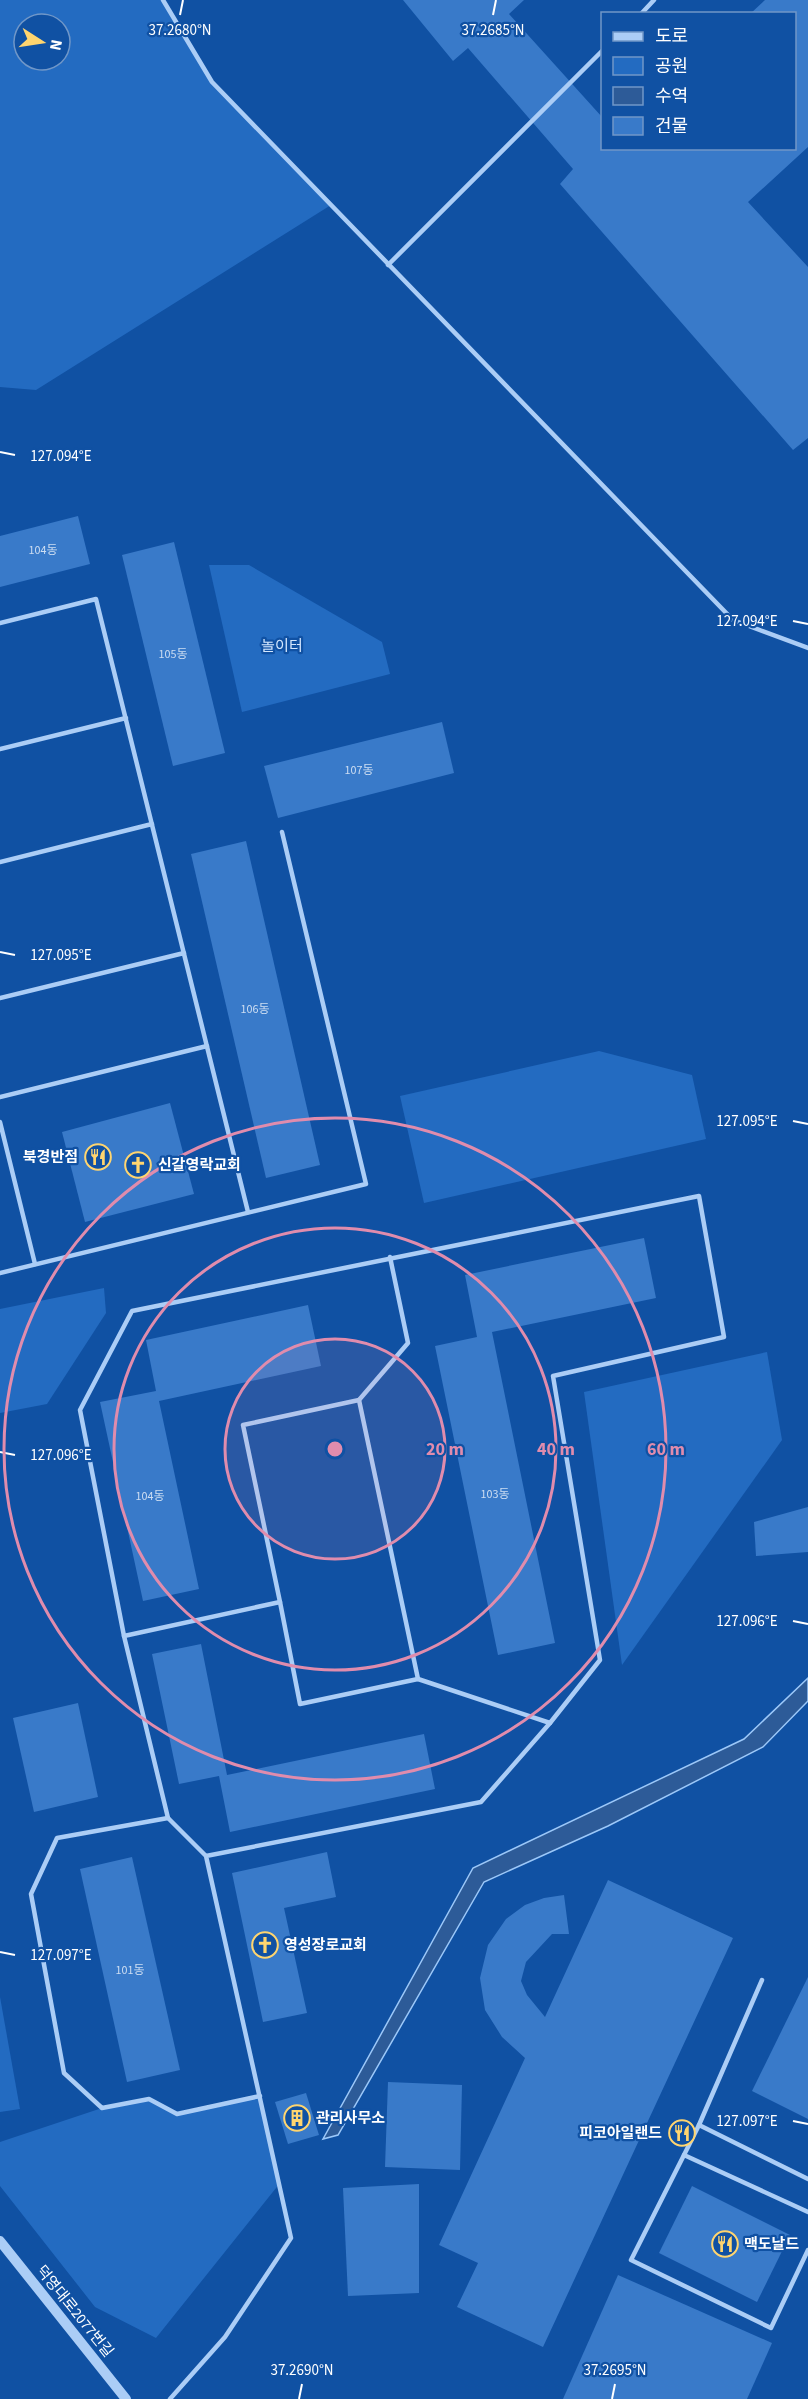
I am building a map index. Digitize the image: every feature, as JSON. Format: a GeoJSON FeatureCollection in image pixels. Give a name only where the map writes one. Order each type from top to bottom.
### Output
{"type":"FeatureCollection","features":[{"type":"Feature","properties":{"kind":"street","name":"덕영대로2077번길"},"geometry":{"type":"LineString","coordinates":[[0,2241],[126,2399]]}},
{"type":"Feature","properties":{"kind":"lane"},"geometry":{"type":"LineString","coordinates":[[163,0],[212,82],[734,620],[808,648]]}},
{"type":"Feature","properties":{"kind":"lane"},"geometry":{"type":"LineString","coordinates":[[642,12],[654,0]]}},
{"type":"Feature","properties":{"kind":"lane"},"geometry":{"type":"LineString","coordinates":[[388,265],[601,53]]}},
{"type":"Feature","properties":{"kind":"lane"},"geometry":{"type":"LineString","coordinates":[[0,623],[96,599],[248,1212]]}},
{"type":"Feature","properties":{"kind":"lane"},"geometry":{"type":"LineString","coordinates":[[0,749],[126,718]]}},
{"type":"Feature","properties":{"kind":"lane"},"geometry":{"type":"LineString","coordinates":[[0,862],[152,824]]}},
{"type":"Feature","properties":{"kind":"lane"},"geometry":{"type":"LineString","coordinates":[[0,1273],[366,1184],[282,832]]}},
{"type":"Feature","properties":{"kind":"lane"},"geometry":{"type":"LineString","coordinates":[[0,998],[184,953]]}},
{"type":"Feature","properties":{"kind":"lane"},"geometry":{"type":"LineString","coordinates":[[0,1097],[207,1046]]}},
{"type":"Feature","properties":{"kind":"lane"},"geometry":{"type":"LineString","coordinates":[[0,1122],[35,1264]]}},
{"type":"Feature","properties":{"kind":"lane"},"geometry":{"type":"LineString","coordinates":[[170,2399],[225,2337],[291,2238],[206,1856],[168,1818],[124,1636],[80,1410],[132,1311],[699,1196],[724,1337],[553,1376],[600,1660],[550,1723],[481,1802],[206,1856]]}},
{"type":"Feature","properties":{"kind":"lane"},"geometry":{"type":"LineString","coordinates":[[390,1257],[408,1343],[359,1400],[243,1425],[300,1704],[418,1679],[550,1723]]}},
{"type":"Feature","properties":{"kind":"lane"},"geometry":{"type":"LineString","coordinates":[[359,1400],[418,1679]]}},
{"type":"Feature","properties":{"kind":"lane"},"geometry":{"type":"LineString","coordinates":[[124,1636],[280,1602]]}},
{"type":"Feature","properties":{"kind":"lane"},"geometry":{"type":"LineString","coordinates":[[168,1818],[57,1838],[31,1894],[64,2073],[102,2108],[149,2099],[177,2114],[260,2096]]}},
{"type":"Feature","properties":{"kind":"lane"},"geometry":{"type":"LineString","coordinates":[[762,1980],[699,2125],[631,2260],[771,2328],[808,2250]]}},
{"type":"Feature","properties":{"kind":"lane"},"geometry":{"type":"LineString","coordinates":[[699,2125],[808,2179]]}},
{"type":"Feature","properties":{"kind":"lane"},"geometry":{"type":"LineString","coordinates":[[684,2155],[808,2212]]}},
{"type":"Feature","properties":{"kind":"green space"},"geometry":{"type":"Polygon","coordinates":[[[0,0],[163,0],[212,82],[331,205],[36,390],[0,387],[0,0]]]}},
{"type":"Feature","properties":{"kind":"green space","name":"놀이터"},"geometry":{"type":"Polygon","coordinates":[[[209,565],[249,565],[382,642],[390,674],[242,712],[209,565]]]}},
{"type":"Feature","properties":{"kind":"green space"},"geometry":{"type":"Polygon","coordinates":[[[599,1051],[692,1075],[706,1139],[424,1203],[400,1096],[599,1051]]]}},
{"type":"Feature","properties":{"kind":"green space"},"geometry":{"type":"Polygon","coordinates":[[[104,1288],[106,1313],[47,1404],[0,1413],[0,1309],[104,1288]]]}},
{"type":"Feature","properties":{"kind":"green space"},"geometry":{"type":"Polygon","coordinates":[[[767,1352],[782,1440],[622,1665],[584,1392],[767,1352]]]}},
{"type":"Feature","properties":{"kind":"green space"},"geometry":{"type":"Polygon","coordinates":[[[0,1997],[20,2109],[0,2112],[0,1997]]]}},
{"type":"Feature","properties":{"kind":"green space"},"geometry":{"type":"Polygon","coordinates":[[[260,2096],[280,2183],[156,2338],[95,2307],[0,2186],[0,2142],[102,2108],[149,2099],[177,2114],[260,2096]]]}},
{"type":"Feature","properties":{"kind":"water"},"geometry":{"type":"Polygon","coordinates":[[[808,1678],[808,1701],[763,1747],[608,1826],[484,1882],[338,2135],[323,2139],[473,1868],[744,1739],[808,1678]]]}},
{"type":"Feature","properties":{"kind":"building"},"geometry":{"type":"Polygon","coordinates":[[[403,0],[524,0],[509,14],[601,116],[601,150],[796,150],[796,12],[752,12],[765,0],[808,0],[808,147],[748,202],[808,267],[808,438],[793,450],[560,184],[573,169],[468,48],[453,61],[403,0]]]}},
{"type":"Feature","properties":{"kind":"building"},"geometry":{"type":"Polygon","coordinates":[[[78,516],[90,564],[0,587],[0,536],[78,516]]]}},
{"type":"Feature","properties":{"kind":"building"},"geometry":{"type":"Polygon","coordinates":[[[174,542],[225,753],[173,766],[122,555],[174,542]]]}},
{"type":"Feature","properties":{"kind":"building"},"geometry":{"type":"Polygon","coordinates":[[[442,722],[454,773],[278,818],[264,766],[442,722]]]}},
{"type":"Feature","properties":{"kind":"building"},"geometry":{"type":"Polygon","coordinates":[[[246,841],[320,1165],[266,1178],[191,854],[246,841]]]}},
{"type":"Feature","properties":{"kind":"building"},"geometry":{"type":"Polygon","coordinates":[[[170,1103],[194,1194],[85,1222],[62,1132],[170,1103]]]}},
{"type":"Feature","properties":{"kind":"building"},"geometry":{"type":"Polygon","coordinates":[[[644,1238],[656,1298],[492,1332],[555,1643],[498,1655],[435,1346],[477,1337],[465,1275],[644,1238]]]}},
{"type":"Feature","properties":{"kind":"building"},"geometry":{"type":"Polygon","coordinates":[[[308,1305],[321,1366],[159,1401],[199,1589],[143,1601],[100,1402],[156,1391],[146,1340],[308,1305]]]}},
{"type":"Feature","properties":{"kind":"building"},"geometry":{"type":"Polygon","coordinates":[[[808,1507],[808,1552],[756,1556],[754,1522],[808,1507]]]}},
{"type":"Feature","properties":{"kind":"building"},"geometry":{"type":"Polygon","coordinates":[[[201,1644],[227,1775],[424,1734],[435,1789],[230,1832],[219,1776],[179,1784],[152,1654],[201,1644]]]}},
{"type":"Feature","properties":{"kind":"building"},"geometry":{"type":"Polygon","coordinates":[[[78,1703],[98,1797],[34,1812],[13,1718],[78,1703]]]}},
{"type":"Feature","properties":{"kind":"building"},"geometry":{"type":"Polygon","coordinates":[[[327,1852],[336,1897],[284,1908],[307,2013],[263,2022],[232,1873],[327,1852]]]}},
{"type":"Feature","properties":{"kind":"building"},"geometry":{"type":"Polygon","coordinates":[[[132,1857],[180,2070],[127,2082],[80,1869],[132,1857]]]}},
{"type":"Feature","properties":{"kind":"building"},"geometry":{"type":"Polygon","coordinates":[[[608,1880],[733,1938],[543,2347],[457,2307],[478,2263],[439,2245],[525,2058],[502,2037],[485,2010],[480,1978],[488,1945],[506,1919],[525,1905],[544,1898],[564,1895],[569,1934],[552,1934],[526,1962],[521,1981],[527,1995],[545,2017],[608,1880]]]}},
{"type":"Feature","properties":{"kind":"building"},"geometry":{"type":"Polygon","coordinates":[[[808,1977],[808,2119],[752,2091],[808,1977]]]}},
{"type":"Feature","properties":{"kind":"building"},"geometry":{"type":"Polygon","coordinates":[[[388,2082],[462,2085],[460,2170],[385,2167],[388,2082]]]}},
{"type":"Feature","properties":{"kind":"building","name":"관리사무소"},"geometry":{"type":"Polygon","coordinates":[[[306,2093],[319,2135],[288,2144],[275,2102],[306,2093]]]}},
{"type":"Feature","properties":{"kind":"building"},"geometry":{"type":"Polygon","coordinates":[[[419,2184],[419,2293],[348,2296],[343,2188],[419,2184]]]}},
{"type":"Feature","properties":{"kind":"building","name":"맥도날드"},"geometry":{"type":"Polygon","coordinates":[[[692,2186],[790,2235],[757,2302],[659,2253],[692,2186]]]}},
{"type":"Feature","properties":{"kind":"building"},"geometry":{"type":"Polygon","coordinates":[[[618,2275],[772,2343],[747,2399],[563,2399],[618,2275]]]}},
{"type":"Feature","properties":{"kind":"place","name":"북경반점"},"geometry":{"type":"Point","coordinates":[98,1157]}},
{"type":"Feature","properties":{"kind":"place","name":"신갈영락교회"},"geometry":{"type":"Point","coordinates":[138,1165]}},
{"type":"Feature","properties":{"kind":"place","name":"영성장로교회"},"geometry":{"type":"Point","coordinates":[265,1945]}},
{"type":"Feature","properties":{"kind":"place","name":"관리사무소"},"geometry":{"type":"Point","coordinates":[297,2118]}},
{"type":"Feature","properties":{"kind":"place","name":"피코아일랜드"},"geometry":{"type":"Point","coordinates":[682,2133]}},
{"type":"Feature","properties":{"kind":"place","name":"맥도날드"},"geometry":{"type":"Point","coordinates":[725,2244]}}]}
